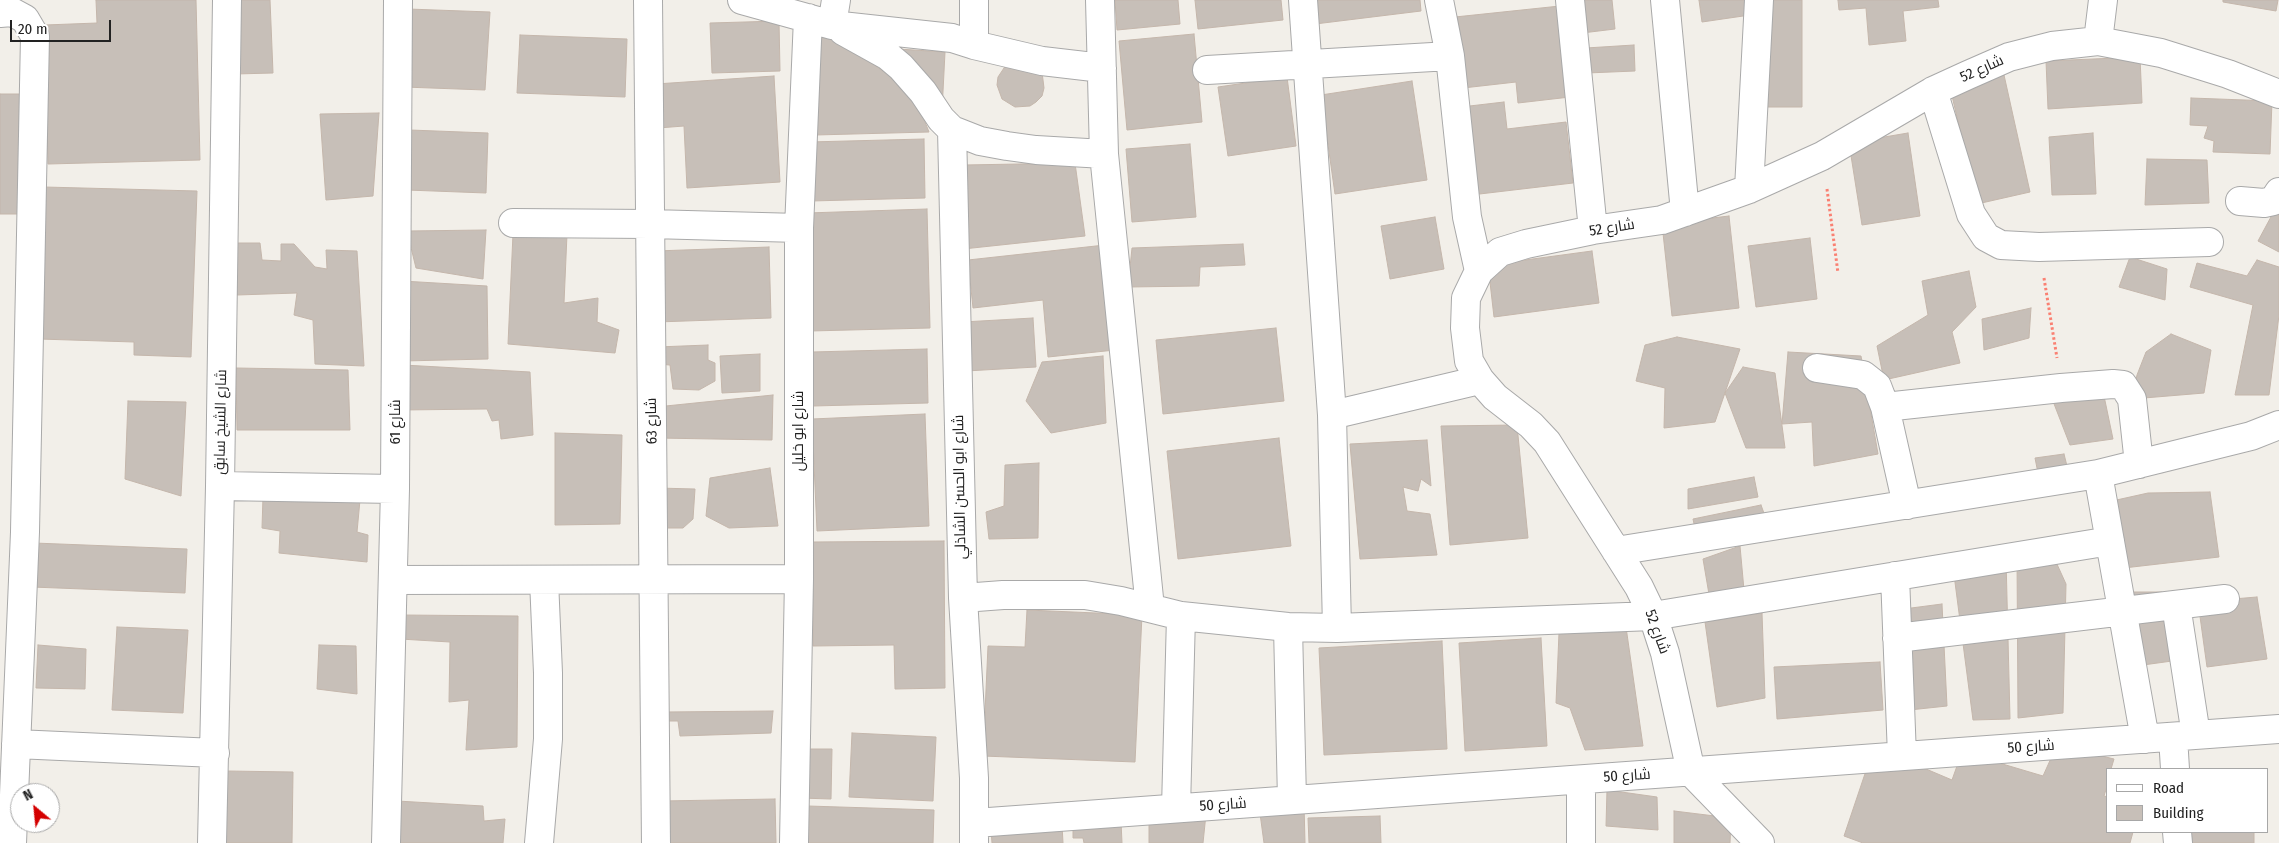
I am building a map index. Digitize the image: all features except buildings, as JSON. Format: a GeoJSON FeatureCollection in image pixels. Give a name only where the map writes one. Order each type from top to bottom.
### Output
{"type":"FeatureCollection","features":[{"type":"Feature","properties":{"kind":"street","name":"شارع الشيخ سابق"},"geometry":{"type":"LineString","coordinates":[[212,843],[220,486],[227,0]]}},
{"type":"Feature","properties":{"kind":"street","name":"شارع 61"},"geometry":{"type":"LineString","coordinates":[[386,843],[395,489],[398,0]]}},
{"type":"Feature","properties":{"kind":"street","name":"شارع 63"},"geometry":{"type":"LineString","coordinates":[[648,0],[656,843]]}},
{"type":"Feature","properties":{"kind":"street"},"geometry":{"type":"LineString","coordinates":[[742,0],[952,38],[1042,61],[1102,68]]}},
{"type":"Feature","properties":{"kind":"street"},"geometry":{"type":"LineString","coordinates":[[974,0],[974,45]]}},
{"type":"Feature","properties":{"kind":"street"},"geometry":{"type":"LineString","coordinates":[[1100,0],[1104,154],[1150,608]]}},
{"type":"Feature","properties":{"kind":"street"},"geometry":{"type":"LineString","coordinates":[[1303,0],[1332,415],[1337,628]]}},
{"type":"Feature","properties":{"kind":"street"},"geometry":{"type":"LineString","coordinates":[[1439,0],[1450,56],[1468,218],[1479,271]]}},
{"type":"Feature","properties":{"kind":"street"},"geometry":{"type":"LineString","coordinates":[[1570,0],[1593,230]]}},
{"type":"Feature","properties":{"kind":"street"},"geometry":{"type":"LineString","coordinates":[[1665,0],[1685,212]]}},
{"type":"Feature","properties":{"kind":"street"},"geometry":{"type":"LineString","coordinates":[[1750,189],[1759,0]]}},
{"type":"Feature","properties":{"kind":"street"},"geometry":{"type":"LineString","coordinates":[[2098,41],[2103,0]]}},
{"type":"Feature","properties":{"kind":"street"},"geometry":{"type":"LineString","coordinates":[[0,13],[12,12],[25,19],[35,36],[25,532],[12,843]]}},
{"type":"Feature","properties":{"kind":"street"},"geometry":{"type":"LineString","coordinates":[[825,14],[888,56],[901,67],[923,92],[940,119],[952,130],[980,141],[1007,146],[1036,150],[1104,154]]}},
{"type":"Feature","properties":{"kind":"street","name":"شارع ابو خليل"},"geometry":{"type":"LineString","coordinates":[[794,843],[800,579],[799,228],[825,14]]}},
{"type":"Feature","properties":{"kind":"street","name":"شارع 52"},"geometry":{"type":"LineString","coordinates":[[1691,772],[1665,653],[1653,616],[1639,587],[1547,442],[1532,425],[1496,397],[1480,380],[1469,361],[1465,328],[1466,298],[1479,271],[1500,252],[1526,244],[1593,230],[1662,220],[1750,189],[1822,156],[1933,91],[2009,57],[2052,46],[2098,41],[2161,53],[2228,74],[2279,94]]}},
{"type":"Feature","properties":{"kind":"street"},"geometry":{"type":"LineString","coordinates":[[1207,70],[1450,56]]}},
{"type":"Feature","properties":{"kind":"street"},"geometry":{"type":"LineString","coordinates":[[1933,91],[1971,214],[1977,226],[1986,237],[2001,245],[2039,247],[2209,242]]}},
{"type":"Feature","properties":{"kind":"street","name":"شارع ابو الحسن الشاذلي"},"geometry":{"type":"LineString","coordinates":[[952,130],[962,598],[975,833]]}},
{"type":"Feature","properties":{"kind":"street"},"geometry":{"type":"LineString","coordinates":[[2240,201],[2264,202],[2273,200],[2279,192]]}},
{"type":"Feature","properties":{"kind":"street"},"geometry":{"type":"LineString","coordinates":[[513,223],[799,228]]}},
{"type":"Feature","properties":{"kind":"street"},"geometry":{"type":"LineString","coordinates":[[1817,368],[1864,375],[1877,386],[1885,407],[1907,505]]}},
{"type":"Feature","properties":{"kind":"street"},"geometry":{"type":"LineString","coordinates":[[1332,415],[1480,380]]}},
{"type":"Feature","properties":{"kind":"street"},"geometry":{"type":"LineString","coordinates":[[1885,407],[2061,388],[2123,385],[2132,399],[2139,464]]}},
{"type":"Feature","properties":{"kind":"street"},"geometry":{"type":"LineString","coordinates":[[1616,551],[2098,474],[2251,436],[2279,425]]}},
{"type":"Feature","properties":{"kind":"street"},"geometry":{"type":"LineString","coordinates":[[2098,474],[2145,739]]}},
{"type":"Feature","properties":{"kind":"street"},"geometry":{"type":"LineString","coordinates":[[220,486],[395,489]]}},
{"type":"Feature","properties":{"kind":"street"},"geometry":{"type":"LineString","coordinates":[[962,598],[1003,594],[1085,594],[1181,616],[1288,627],[1337,628],[1653,616],[2110,541]]}},
{"type":"Feature","properties":{"kind":"street"},"geometry":{"type":"LineString","coordinates":[[1894,576],[1902,756]]}},
{"type":"Feature","properties":{"kind":"street"},"geometry":{"type":"LineString","coordinates":[[393,580],[800,579]]}},
{"type":"Feature","properties":{"kind":"street"},"geometry":{"type":"LineString","coordinates":[[539,843],[548,739],[548,673],[544,580]]}},
{"type":"Feature","properties":{"kind":"street"},"geometry":{"type":"LineString","coordinates":[[1897,638],[2225,599]]}},
{"type":"Feature","properties":{"kind":"street"},"geometry":{"type":"LineString","coordinates":[[2175,768],[2185,736],[2176,605]]}},
{"type":"Feature","properties":{"kind":"street"},"geometry":{"type":"LineString","coordinates":[[1176,808],[1181,616]]}},
{"type":"Feature","properties":{"kind":"street"},"geometry":{"type":"LineString","coordinates":[[1288,627],[1292,800]]}},
{"type":"Feature","properties":{"kind":"street","name":"شارع 50"},"geometry":{"type":"LineString","coordinates":[[975,833],[1176,808],[2279,729]]}},
{"type":"Feature","properties":{"kind":"street"},"geometry":{"type":"LineString","coordinates":[[16,744],[215,753]]}},
{"type":"Feature","properties":{"kind":"street"},"geometry":{"type":"LineString","coordinates":[[1691,772],[1760,843]]}},
{"type":"Feature","properties":{"kind":"street"},"geometry":{"type":"LineString","coordinates":[[1581,780],[1581,843]]}},
{"type":"Feature","properties":{"kind":"path"},"geometry":{"type":"LineString","coordinates":[[1822,156],[1838,273]]}},
{"type":"Feature","properties":{"kind":"path"},"geometry":{"type":"LineString","coordinates":[[2039,247],[2061,388]]}}]}
